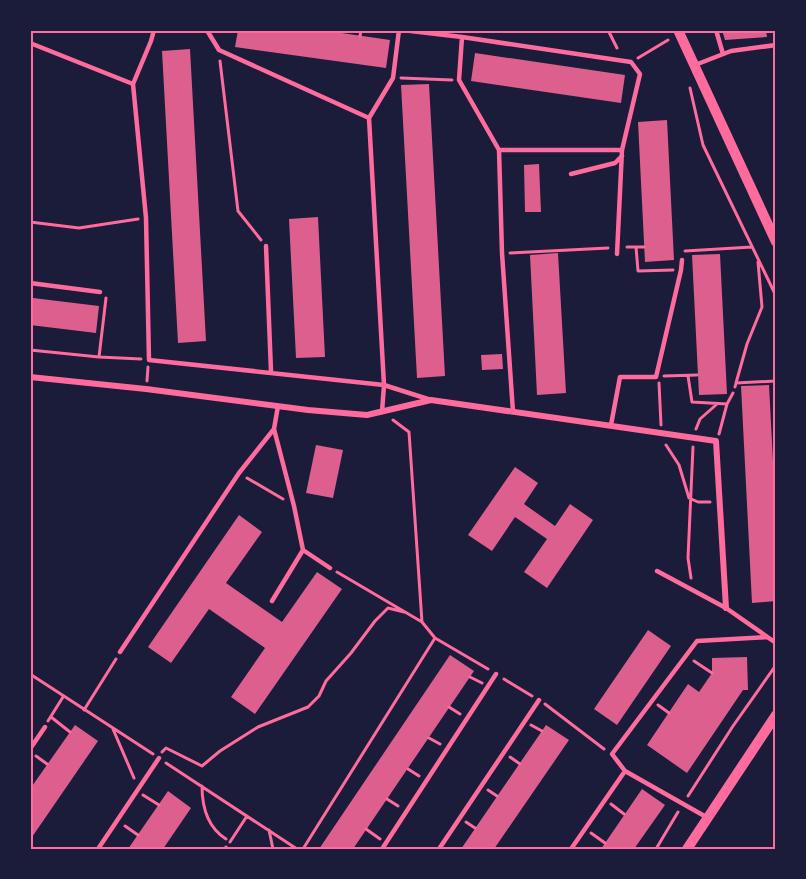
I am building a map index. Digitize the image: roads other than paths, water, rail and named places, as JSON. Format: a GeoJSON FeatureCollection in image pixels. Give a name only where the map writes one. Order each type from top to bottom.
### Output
{"type":"FeatureCollection","features":[{"type":"Feature","properties":{"kind":"street"},"geometry":{"type":"LineString","coordinates":[[678,30],[776,242]]}},
{"type":"Feature","properties":{"kind":"street"},"geometry":{"type":"LineString","coordinates":[[30,377],[368,415],[431,400],[716,441],[726,608]]}},
{"type":"Feature","properties":{"kind":"street"},"geometry":{"type":"LineString","coordinates":[[687,849],[776,715]]}},
{"type":"Feature","properties":{"kind":"lane"},"geometry":{"type":"LineString","coordinates":[[154,30],[152,41],[133,84],[146,218],[149,360],[271,371],[384,385],[431,400]]}},
{"type":"Feature","properties":{"kind":"lane"},"geometry":{"type":"LineString","coordinates":[[208,30],[219,50],[369,118]]}},
{"type":"Feature","properties":{"kind":"lane"},"geometry":{"type":"LineString","coordinates":[[382,412],[384,385],[369,118],[393,78],[401,30],[631,62],[640,74],[622,153],[617,251]]}},
{"type":"Feature","properties":{"kind":"lane"},"geometry":{"type":"LineString","coordinates":[[716,30],[723,54]]}},
{"type":"Feature","properties":{"kind":"lane"},"geometry":{"type":"LineString","coordinates":[[462,37],[459,80],[499,150],[502,253],[513,412]]}},
{"type":"Feature","properties":{"kind":"lane"},"geometry":{"type":"LineString","coordinates":[[30,43],[133,84]]}},
{"type":"Feature","properties":{"kind":"lane"},"geometry":{"type":"LineString","coordinates":[[695,65],[731,51],[776,45]]}},
{"type":"Feature","properties":{"kind":"lane"},"geometry":{"type":"LineString","coordinates":[[499,150],[622,153]]}},
{"type":"Feature","properties":{"kind":"lane"},"geometry":{"type":"LineString","coordinates":[[571,174],[615,163],[622,153]]}},
{"type":"Feature","properties":{"kind":"lane"},"geometry":{"type":"LineString","coordinates":[[266,246],[271,371]]}},
{"type":"Feature","properties":{"kind":"lane"},"geometry":{"type":"LineString","coordinates":[[610,424],[620,377],[656,376],[682,257]]}},
{"type":"Feature","properties":{"kind":"lane"},"geometry":{"type":"LineString","coordinates":[[30,283],[100,295]]}},
{"type":"Feature","properties":{"kind":"lane"},"geometry":{"type":"LineString","coordinates":[[272,601],[303,550],[274,429],[278,406]]}},
{"type":"Feature","properties":{"kind":"lane"},"geometry":{"type":"LineString","coordinates":[[120,652],[239,473],[274,429]]}},
{"type":"Feature","properties":{"kind":"lane"},"geometry":{"type":"LineString","coordinates":[[303,550],[330,568]]}},
{"type":"Feature","properties":{"kind":"lane"},"geometry":{"type":"LineString","coordinates":[[657,571],[726,608],[776,643]]}},
{"type":"Feature","properties":{"kind":"lane"},"geometry":{"type":"LineString","coordinates":[[708,818],[625,771],[612,754],[697,641],[767,637]]}},
{"type":"Feature","properties":{"kind":"lane"},"geometry":{"type":"LineString","coordinates":[[382,849],[496,674]]}},
{"type":"Feature","properties":{"kind":"lane"},"geometry":{"type":"LineString","coordinates":[[439,849],[538,700]]}},
{"type":"Feature","properties":{"kind":"lane"},"geometry":{"type":"LineString","coordinates":[[30,750],[45,727]]}},
{"type":"Feature","properties":{"kind":"lane"},"geometry":{"type":"LineString","coordinates":[[98,849],[159,758]]}},
{"type":"Feature","properties":{"kind":"lane"},"geometry":{"type":"LineString","coordinates":[[571,849],[625,771]]}}]}
